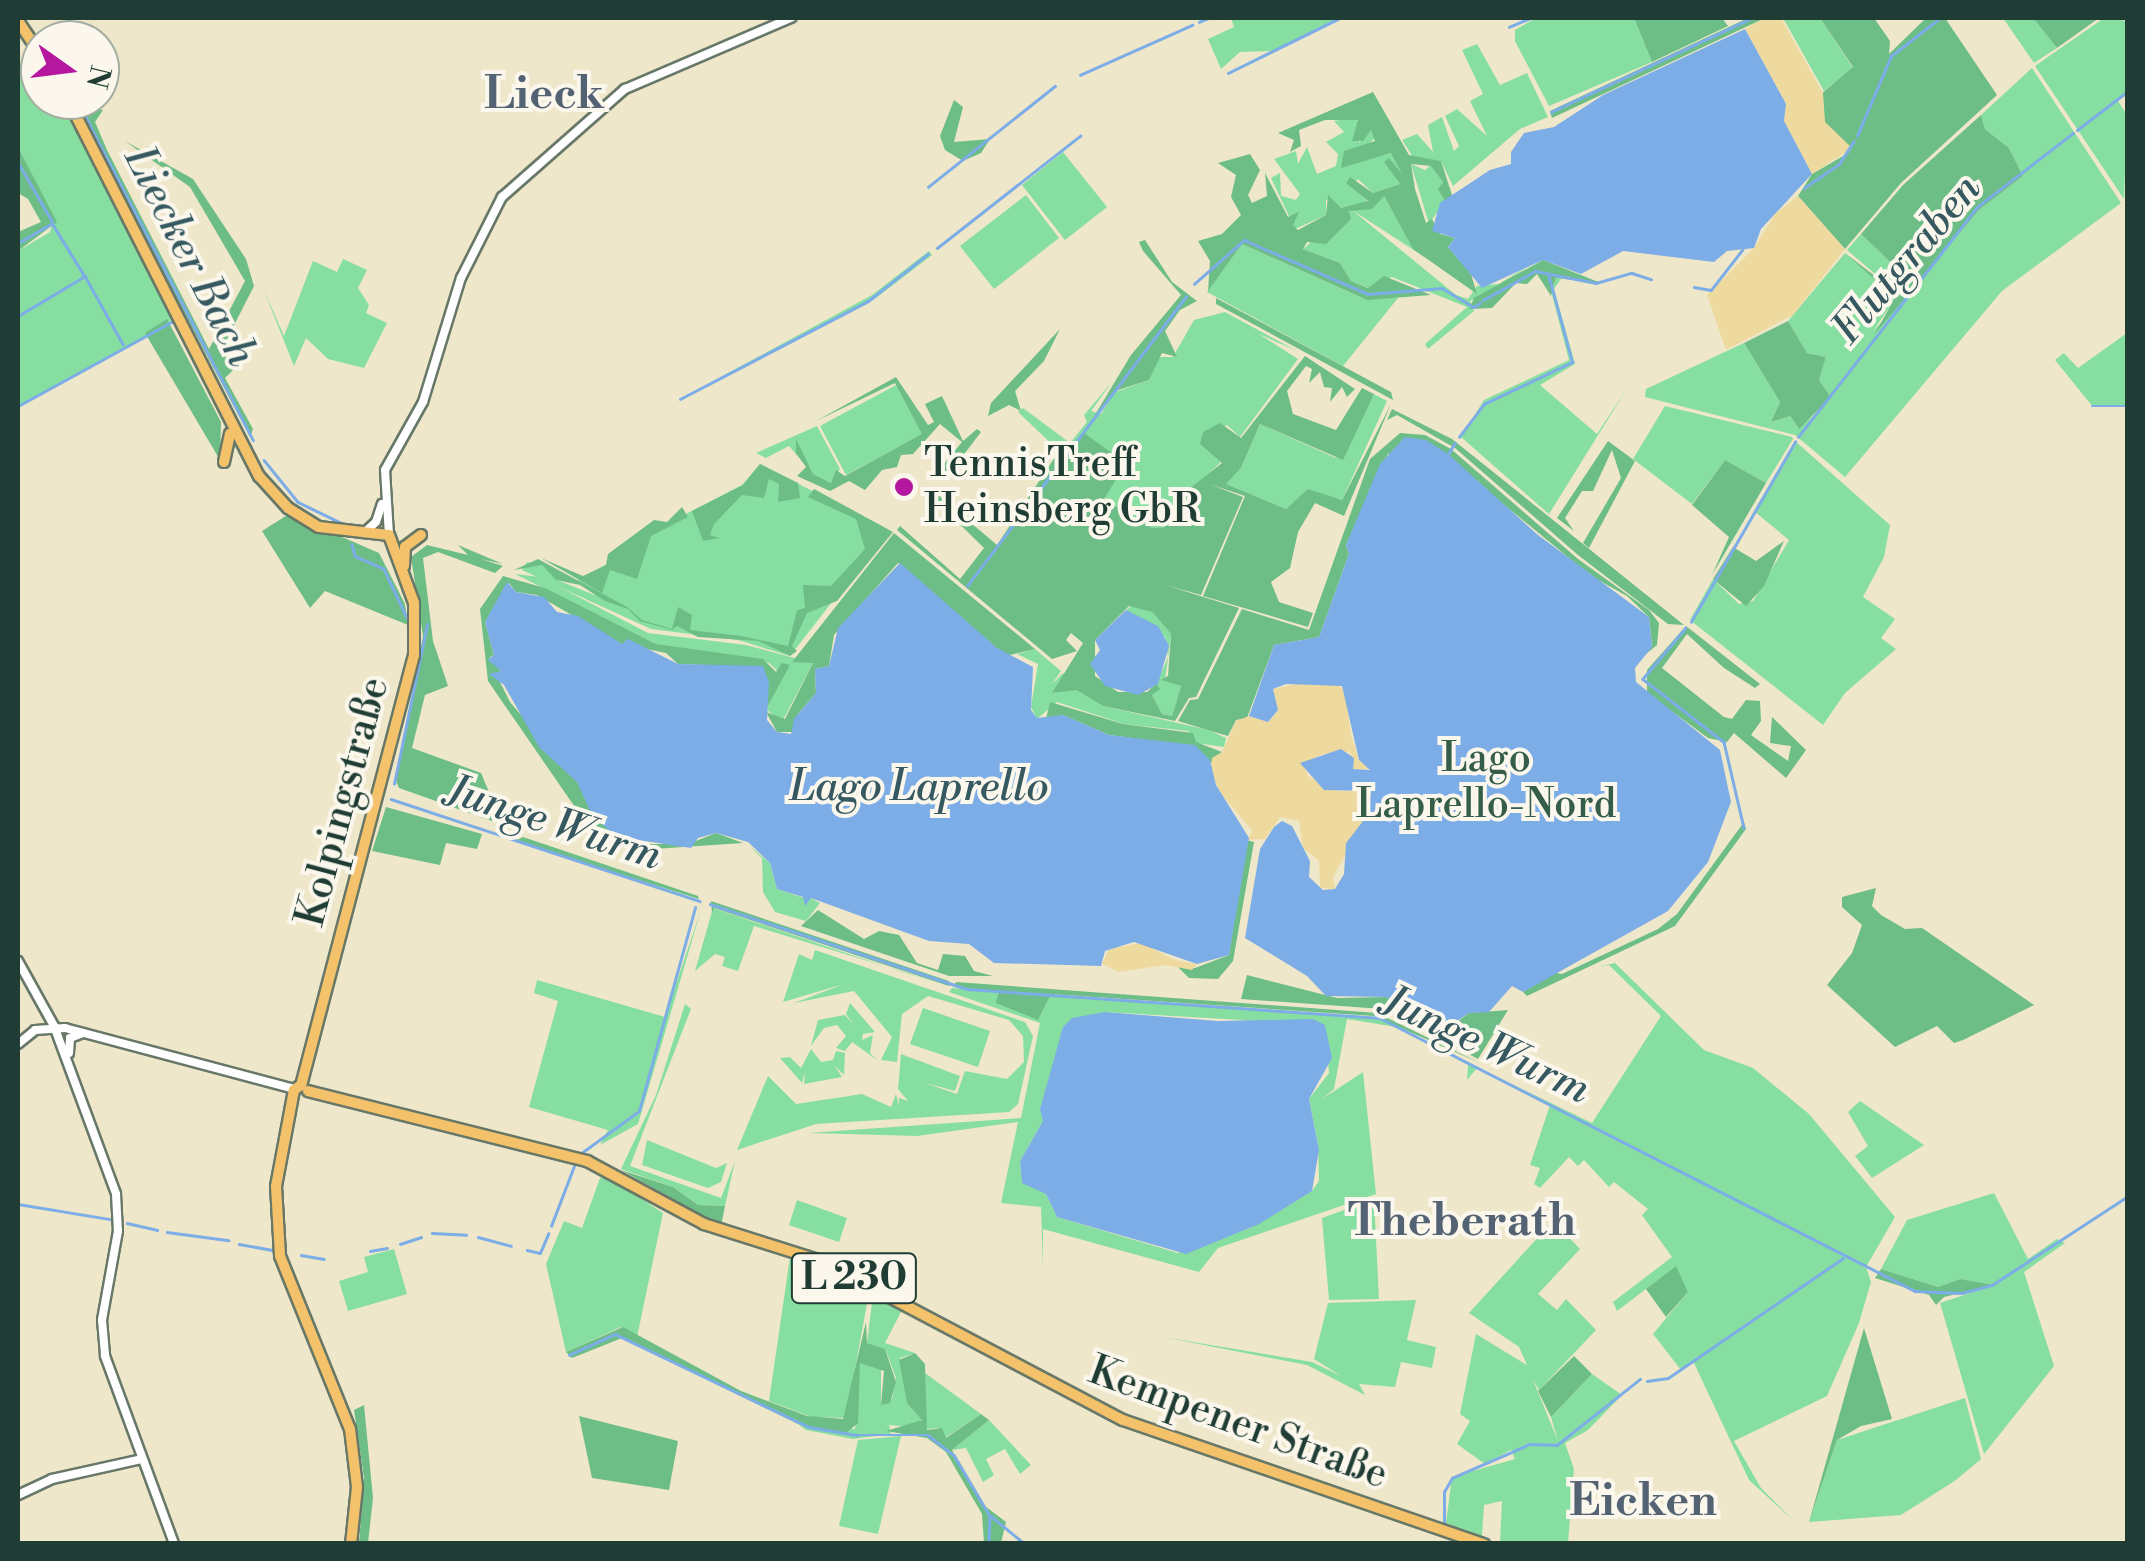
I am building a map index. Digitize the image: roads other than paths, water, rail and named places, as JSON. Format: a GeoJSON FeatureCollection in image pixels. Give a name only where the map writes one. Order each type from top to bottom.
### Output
{"type":"FeatureCollection","features":[{"type":"Feature","properties":{"kind":"main road"},"geometry":{"type":"LineString","coordinates":[[78,120],[228,423],[279,499],[309,522],[335,531],[389,536]]}},
{"type":"Feature","properties":{"kind":"main road"},"geometry":{"type":"LineString","coordinates":[[210,381],[272,484],[335,531]]}},
{"type":"Feature","properties":{"kind":"main road"},"geometry":{"type":"LineString","coordinates":[[224,462],[231,446],[228,423]]}},
{"type":"Feature","properties":{"kind":"main road"},"geometry":{"type":"LineString","coordinates":[[404,572],[405,547],[421,535]]}},
{"type":"Feature","properties":{"kind":"main road","name":"Kolpingstraße"},"geometry":{"type":"LineString","coordinates":[[351,1544],[357,1487],[350,1429],[280,1256],[276,1186],[414,655],[417,628],[404,572],[389,536]]}},
{"type":"Feature","properties":{"kind":"main road","name":"Kempener Straße"},"geometry":{"type":"LineString","coordinates":[[300,1091],[587,1160],[704,1224],[820,1261],[1124,1420],[1484,1544]]}},
{"type":"Feature","properties":{"kind":"street"},"geometry":{"type":"LineString","coordinates":[[362,536],[376,522],[385,470],[426,394],[465,265],[508,189],[625,90],[791,18]]}},
{"type":"Feature","properties":{"kind":"street"},"geometry":{"type":"LineString","coordinates":[[382,499],[389,536]]}},
{"type":"Feature","properties":{"kind":"street"},"geometry":{"type":"LineString","coordinates":[[18,961],[54,1026],[80,1091]]}},
{"type":"Feature","properties":{"kind":"street"},"geometry":{"type":"LineString","coordinates":[[18,1044],[27,1035],[42,1004]]}},
{"type":"Feature","properties":{"kind":"street"},"geometry":{"type":"LineString","coordinates":[[27,1035],[54,1026]]}},
{"type":"Feature","properties":{"kind":"street","name":"Kempener Straße"},"geometry":{"type":"LineString","coordinates":[[54,1026],[300,1091]]}},
{"type":"Feature","properties":{"kind":"street"},"geometry":{"type":"LineString","coordinates":[[84,1032],[72,1036],[67,1046],[118,1205],[102,1336],[138,1460],[174,1544]]}},
{"type":"Feature","properties":{"kind":"street"},"geometry":{"type":"LineString","coordinates":[[18,1494],[52,1479],[138,1460]]}},
{"type":"Feature","properties":{"kind":"water"},"geometry":{"type":"Polygon","coordinates":[[[1745,29],[1786,104],[1784,121],[1812,174],[1761,229],[1754,248],[1727,251],[1714,262],[1623,251],[1581,274],[1543,260],[1482,288],[1448,247],[1455,238],[1432,231],[1440,203],[1490,170],[1511,164],[1511,152],[1524,133],[1554,127],[1603,95],[1745,29]]]}},
{"type":"Feature","properties":{"kind":"water","name":"Lago Laprello-Nord"},"geometry":{"type":"Polygon","coordinates":[[[1405,437],[1426,440],[1448,454],[1538,535],[1649,617],[1652,647],[1635,668],[1636,682],[1720,750],[1731,802],[1708,862],[1668,911],[1523,992],[1512,986],[1489,1012],[1469,1013],[1448,1027],[1386,997],[1326,996],[1307,976],[1245,938],[1260,849],[1274,827],[1282,821],[1292,826],[1310,861],[1309,877],[1323,890],[1335,889],[1344,874],[1346,843],[1367,816],[1371,791],[1324,790],[1300,763],[1341,749],[1354,758],[1353,769],[1370,770],[1359,760],[1342,686],[1286,684],[1273,689],[1278,710],[1268,722],[1249,716],[1274,645],[1319,637],[1349,554],[1346,545],[1380,464],[1405,437]]]}},
{"type":"Feature","properties":{"kind":"water","name":"Lago Laprello"},"geometry":{"type":"Polygon","coordinates":[[[900,563],[997,648],[1033,667],[1031,710],[1037,718],[1063,715],[1109,735],[1195,745],[1210,760],[1216,785],[1249,838],[1229,955],[1197,964],[1134,942],[1105,951],[1101,966],[994,963],[969,944],[929,941],[811,898],[805,906],[803,897],[777,889],[770,863],[748,842],[716,833],[698,838],[691,848],[618,837],[593,817],[577,782],[539,747],[504,685],[489,674],[501,671],[488,660],[494,655],[485,622],[507,582],[516,592],[544,597],[557,612],[578,616],[622,644],[628,639],[678,664],[763,666],[769,682],[767,720],[777,732],[791,734],[794,719],[816,693],[815,669],[829,666],[838,628],[900,563]]]}},
{"type":"Feature","properties":{"kind":"water"},"geometry":{"type":"Polygon","coordinates":[[[1126,610],[1158,626],[1169,646],[1158,684],[1138,695],[1105,686],[1090,664],[1100,650],[1095,640],[1126,610]]]}},
{"type":"Feature","properties":{"kind":"water"},"geometry":{"type":"Polygon","coordinates":[[[1105,1012],[1218,1021],[1313,1019],[1325,1025],[1332,1058],[1309,1099],[1319,1150],[1312,1191],[1259,1224],[1186,1254],[1057,1217],[1046,1194],[1022,1183],[1020,1161],[1043,1121],[1040,1109],[1063,1027],[1072,1018],[1105,1012]]]}},
{"type":"Feature","properties":{"kind":"waterway"},"geometry":{"type":"LineString","coordinates":[[1199,22],[1209,18]]}},
{"type":"Feature","properties":{"kind":"waterway"},"geometry":{"type":"LineString","coordinates":[[1228,73],[1340,18]]}},
{"type":"Feature","properties":{"kind":"waterway"},"geometry":{"type":"LineString","coordinates":[[1509,27],[1530,18]]}},
{"type":"Feature","properties":{"kind":"waterway"},"geometry":{"type":"LineString","coordinates":[[1551,112],[1752,18]]}},
{"type":"Feature","properties":{"kind":"waterway"},"geometry":{"type":"LineString","coordinates":[[1857,136],[1891,56],[1940,18]]}},
{"type":"Feature","properties":{"kind":"waterway"},"geometry":{"type":"LineString","coordinates":[[1080,75],[1192,25]]}},
{"type":"Feature","properties":{"kind":"waterway"},"geometry":{"type":"LineString","coordinates":[[928,187],[1055,86]]}},
{"type":"Feature","properties":{"kind":"waterway"},"geometry":{"type":"LineString","coordinates":[[2077,130],[2128,91]]}},
{"type":"Feature","properties":{"kind":"waterway","name":"Liecker Bach"},"geometry":{"type":"LineString","coordinates":[[87,120],[253,440]]}},
{"type":"Feature","properties":{"kind":"waterway","name":"Flutgraben"},"geometry":{"type":"LineString","coordinates":[[1798,437],[1977,207],[2073,133]]}},
{"type":"Feature","properties":{"kind":"waterway"},"geometry":{"type":"LineString","coordinates":[[937,248],[1080,136]]}},
{"type":"Feature","properties":{"kind":"waterway"},"geometry":{"type":"LineString","coordinates":[[1804,188],[1839,164],[1854,141]]}},
{"type":"Feature","properties":{"kind":"waterway"},"geometry":{"type":"LineString","coordinates":[[18,162],[52,221]]}},
{"type":"Feature","properties":{"kind":"waterway"},"geometry":{"type":"LineString","coordinates":[[18,243],[52,223],[84,275]]}},
{"type":"Feature","properties":{"kind":"waterway"},"geometry":{"type":"LineString","coordinates":[[1194,284],[1244,240],[1368,294],[1442,288],[1474,307],[1480,303]]}},
{"type":"Feature","properties":{"kind":"waterway"},"geometry":{"type":"LineString","coordinates":[[1694,287],[1711,290],[1742,250]]}},
{"type":"Feature","properties":{"kind":"waterway"},"geometry":{"type":"LineString","coordinates":[[680,399],[868,301],[928,254]]}},
{"type":"Feature","properties":{"kind":"waterway"},"geometry":{"type":"LineString","coordinates":[[1483,300],[1535,271],[1596,283],[1632,273],[1651,279]]}},
{"type":"Feature","properties":{"kind":"waterway"},"geometry":{"type":"LineString","coordinates":[[1459,437],[1484,404],[1572,362],[1548,274]]}},
{"type":"Feature","properties":{"kind":"waterway"},"geometry":{"type":"LineString","coordinates":[[18,316],[85,276],[123,344]]}},
{"type":"Feature","properties":{"kind":"waterway"},"geometry":{"type":"LineString","coordinates":[[967,586],[1186,296]]}},
{"type":"Feature","properties":{"kind":"waterway"},"geometry":{"type":"LineString","coordinates":[[18,406],[173,321]]}},
{"type":"Feature","properties":{"kind":"waterway"},"geometry":{"type":"LineString","coordinates":[[2092,406],[2128,406]]}},
{"type":"Feature","properties":{"kind":"waterway"},"geometry":{"type":"LineString","coordinates":[[1691,622],[1795,442]]}},
{"type":"Feature","properties":{"kind":"waterway"},"geometry":{"type":"LineString","coordinates":[[1448,454],[1455,443]]}},
{"type":"Feature","properties":{"kind":"waterway","name":"Liecker Bach"},"geometry":{"type":"LineString","coordinates":[[264,460],[298,502],[350,527]]}},
{"type":"Feature","properties":{"kind":"waterway","name":"Liecker Bach"},"geometry":{"type":"LineString","coordinates":[[352,544],[355,556],[384,569],[409,622]]}},
{"type":"Feature","properties":{"kind":"waterway","name":"Liecker Bach"},"geometry":{"type":"LineString","coordinates":[[394,784],[427,624]]}},
{"type":"Feature","properties":{"kind":"waterway"},"geometry":{"type":"LineString","coordinates":[[1686,628],[1643,679],[1724,742],[1744,828]]}},
{"type":"Feature","properties":{"kind":"waterway","name":"Junge Wurm"},"geometry":{"type":"LineString","coordinates":[[391,799],[700,901]]}},
{"type":"Feature","properties":{"kind":"waterway","name":"Junge Wurm"},"geometry":{"type":"LineString","coordinates":[[710,904],[967,989],[1380,1018],[1915,1291],[1962,1293],[1992,1285],[2128,1196]]}},
{"type":"Feature","properties":{"kind":"waterway"},"geometry":{"type":"LineString","coordinates":[[580,1154],[639,1111],[695,908]]}},
{"type":"Feature","properties":{"kind":"waterway"},"geometry":{"type":"LineString","coordinates":[[551,1226],[576,1161]]}},
{"type":"Feature","properties":{"kind":"waterway"},"geometry":{"type":"LineString","coordinates":[[18,1204],[110,1219]]}},
{"type":"Feature","properties":{"kind":"waterway"},"geometry":{"type":"LineString","coordinates":[[127,1223],[157,1230]]}},
{"type":"Feature","properties":{"kind":"waterway"},"geometry":{"type":"LineString","coordinates":[[167,1232],[228,1240]]}},
{"type":"Feature","properties":{"kind":"waterway"},"geometry":{"type":"LineString","coordinates":[[432,1233],[466,1235]]}},
{"type":"Feature","properties":{"kind":"waterway"},"geometry":{"type":"LineString","coordinates":[[527,1250],[540,1253],[548,1234]]}},
{"type":"Feature","properties":{"kind":"waterway"},"geometry":{"type":"LineString","coordinates":[[400,1244],[421,1237]]}},
{"type":"Feature","properties":{"kind":"waterway"},"geometry":{"type":"LineString","coordinates":[[478,1237],[511,1246]]}},
{"type":"Feature","properties":{"kind":"waterway"},"geometry":{"type":"LineString","coordinates":[[239,1244],[273,1250]]}},
{"type":"Feature","properties":{"kind":"waterway"},"geometry":{"type":"LineString","coordinates":[[370,1251],[387,1248]]}},
{"type":"Feature","properties":{"kind":"waterway"},"geometry":{"type":"LineString","coordinates":[[301,1255],[324,1259]]}},
{"type":"Feature","properties":{"kind":"waterway"},"geometry":{"type":"LineString","coordinates":[[1647,1381],[1668,1378],[1843,1258]]}},
{"type":"Feature","properties":{"kind":"waterway"},"geometry":{"type":"LineString","coordinates":[[569,1355],[615,1334],[809,1427],[857,1435],[928,1435],[954,1455],[990,1516],[989,1544]]}},
{"type":"Feature","properties":{"kind":"waterway"},"geometry":{"type":"LineString","coordinates":[[1444,1528],[1444,1492],[1452,1478],[1530,1444],[1557,1445],[1640,1379]]}},
{"type":"Feature","properties":{"kind":"waterway"},"geometry":{"type":"LineString","coordinates":[[991,1516],[1025,1544]]}},
{"type":"Feature","properties":{"kind":"place","name":"TennisTreff Heinsberg GbR"},"geometry":{"type":"Point","coordinates":[904,487]}},
{"type":"Feature","properties":{"kind":"district","name":"Lieck"},"geometry":{"type":"Point","coordinates":[544,95]}},
{"type":"Feature","properties":{"kind":"district","name":"Theberath"},"geometry":{"type":"Point","coordinates":[1462,1222]}},
{"type":"Feature","properties":{"kind":"district","name":"Eicken"},"geometry":{"type":"Point","coordinates":[1643,1502]}}]}
